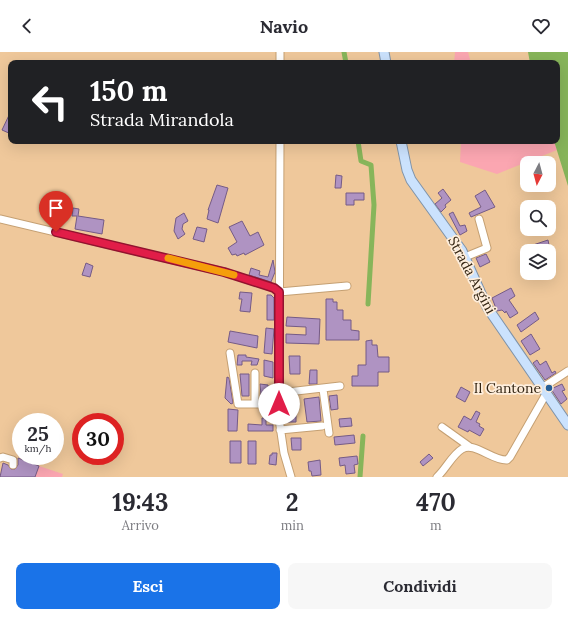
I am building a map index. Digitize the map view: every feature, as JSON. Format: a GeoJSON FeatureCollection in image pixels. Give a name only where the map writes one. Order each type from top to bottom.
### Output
{"type":"FeatureCollection","features":[{"type":"Feature","properties":{"kind":"main road","name":"Strada Argini"},"geometry":{"type":"LineString","coordinates":[[402,144],[407,170],[411,180],[433,208],[465,257],[487,307],[568,425]]}},
{"type":"Feature","properties":{"kind":"street"},"geometry":{"type":"LineString","coordinates":[[280,144],[279,404],[280,430],[291,477]]}},
{"type":"Feature","properties":{"kind":"street"},"geometry":{"type":"LineString","coordinates":[[0,219],[224,272],[274,288],[279,292],[347,286]]}},
{"type":"Feature","properties":{"kind":"street"},"geometry":{"type":"LineString","coordinates":[[465,257],[487,248],[479,219]]}},
{"type":"Feature","properties":{"kind":"street"},"geometry":{"type":"LineString","coordinates":[[230,353],[238,404],[279,404]]}},
{"type":"Feature","properties":{"kind":"street"},"geometry":{"type":"LineString","coordinates":[[442,427],[470,447],[496,458],[507,460],[510,457],[544,391],[568,371]]}},
{"type":"Feature","properties":{"kind":"street"},"geometry":{"type":"LineString","coordinates":[[255,373],[255,404]]}},
{"type":"Feature","properties":{"kind":"street"},"geometry":{"type":"LineString","coordinates":[[279,393],[340,386]]}},
{"type":"Feature","properties":{"kind":"street"},"geometry":{"type":"LineString","coordinates":[[323,389],[329,433]]}},
{"type":"Feature","properties":{"kind":"street"},"geometry":{"type":"LineString","coordinates":[[280,430],[322,426]]}},
{"type":"Feature","properties":{"kind":"street"},"geometry":{"type":"LineString","coordinates":[[437,477],[463,449],[470,447]]}},
{"type":"Feature","properties":{"kind":"street"},"geometry":{"type":"LineString","coordinates":[[0,458],[3,457],[12,460]]}},
{"type":"Feature","properties":{"kind":"shaded area"},"geometry":{"type":"Polygon","coordinates":[[[455,52],[468,52],[470,60],[454,60],[455,52]]]}},
{"type":"Feature","properties":{"kind":"shaded area"},"geometry":{"type":"Polygon","coordinates":[[[528,52],[568,52],[568,186],[555,144],[560,144],[560,60],[529,60],[528,52]]]}},
{"type":"Feature","properties":{"kind":"shaded area"},"geometry":{"type":"Polygon","coordinates":[[[461,144],[555,144],[557,150],[542,156],[520,156],[520,165],[497,174],[460,162],[461,144]]]}},
{"type":"Feature","properties":{"kind":"shaded area"},"geometry":{"type":"Polygon","coordinates":[[[39,466],[63,474],[62,477],[35,477],[39,466]]]}},
{"type":"Feature","properties":{"kind":"building"},"geometry":{"type":"Polygon","coordinates":[[[8,117],[8,133],[2,130],[8,117]]]}},
{"type":"Feature","properties":{"kind":"building"},"geometry":{"type":"Polygon","coordinates":[[[336,175],[342,176],[341,188],[335,188],[336,175]]]}},
{"type":"Feature","properties":{"kind":"building"},"geometry":{"type":"Polygon","coordinates":[[[217,185],[228,188],[218,223],[207,219],[208,210],[217,185]]]}},
{"type":"Feature","properties":{"kind":"building"},"geometry":{"type":"Polygon","coordinates":[[[443,189],[451,200],[445,205],[446,207],[441,212],[435,204],[442,198],[438,193],[443,189]]]}},
{"type":"Feature","properties":{"kind":"building"},"geometry":{"type":"Polygon","coordinates":[[[485,190],[495,207],[471,217],[469,213],[481,207],[475,196],[485,190]]]}},
{"type":"Feature","properties":{"kind":"building"},"geometry":{"type":"Polygon","coordinates":[[[346,193],[364,193],[364,200],[354,200],[354,205],[346,205],[346,193]]]}},
{"type":"Feature","properties":{"kind":"building"},"geometry":{"type":"Polygon","coordinates":[[[73,208],[79,209],[78,216],[104,220],[102,234],[75,229],[77,216],[72,216],[73,208]]]}},
{"type":"Feature","properties":{"kind":"building"},"geometry":{"type":"Polygon","coordinates":[[[453,212],[460,226],[465,225],[467,231],[460,235],[449,214],[453,212]]]}},
{"type":"Feature","properties":{"kind":"building"},"geometry":{"type":"Polygon","coordinates":[[[184,213],[188,221],[183,224],[182,229],[185,234],[178,239],[174,231],[176,218],[184,213]]]}},
{"type":"Feature","properties":{"kind":"building"},"geometry":{"type":"Polygon","coordinates":[[[242,221],[250,236],[258,232],[264,245],[245,255],[244,253],[237,256],[236,254],[232,255],[228,248],[237,242],[229,227],[242,221]]]}},
{"type":"Feature","properties":{"kind":"building"},"geometry":{"type":"Polygon","coordinates":[[[197,227],[207,229],[204,242],[193,239],[197,227]]]}},
{"type":"Feature","properties":{"kind":"building"},"geometry":{"type":"Polygon","coordinates":[[[548,240],[549,244],[536,244],[548,240]]]}},
{"type":"Feature","properties":{"kind":"building"},"geometry":{"type":"Polygon","coordinates":[[[486,254],[490,262],[480,267],[476,258],[486,254]]]}},
{"type":"Feature","properties":{"kind":"building"},"geometry":{"type":"Polygon","coordinates":[[[273,260],[275,272],[271,282],[249,275],[251,268],[260,271],[259,275],[268,277],[273,260]]]}},
{"type":"Feature","properties":{"kind":"building"},"geometry":{"type":"Polygon","coordinates":[[[86,263],[93,266],[90,277],[82,275],[86,263]]]}},
{"type":"Feature","properties":{"kind":"building"},"geometry":{"type":"Polygon","coordinates":[[[511,288],[515,296],[509,300],[518,313],[510,318],[506,311],[505,313],[502,310],[497,311],[492,298],[511,288]]]}},
{"type":"Feature","properties":{"kind":"building"},"geometry":{"type":"Polygon","coordinates":[[[240,292],[252,293],[250,312],[240,311],[242,299],[239,299],[240,292]]]}},
{"type":"Feature","properties":{"kind":"building"},"geometry":{"type":"Polygon","coordinates":[[[267,295],[271,295],[274,298],[274,320],[267,320],[267,295]]]}},
{"type":"Feature","properties":{"kind":"building"},"geometry":{"type":"Polygon","coordinates":[[[326,299],[333,299],[333,302],[337,302],[337,310],[343,310],[343,320],[351,320],[351,330],[359,331],[359,340],[326,340],[326,299]]]}},
{"type":"Feature","properties":{"kind":"building"},"geometry":{"type":"Polygon","coordinates":[[[535,312],[539,319],[521,332],[517,325],[535,312]]]}},
{"type":"Feature","properties":{"kind":"building"},"geometry":{"type":"Polygon","coordinates":[[[287,317],[320,319],[319,344],[286,343],[286,334],[306,335],[306,327],[286,326],[287,317]]]}},
{"type":"Feature","properties":{"kind":"building"},"geometry":{"type":"Polygon","coordinates":[[[266,328],[274,329],[272,354],[264,353],[266,328]]]}},
{"type":"Feature","properties":{"kind":"building"},"geometry":{"type":"Polygon","coordinates":[[[230,331],[258,336],[257,348],[228,342],[230,331]]]}},
{"type":"Feature","properties":{"kind":"building"},"geometry":{"type":"Polygon","coordinates":[[[531,334],[540,349],[530,355],[521,341],[531,334]]]}},
{"type":"Feature","properties":{"kind":"building"},"geometry":{"type":"Polygon","coordinates":[[[372,340],[372,345],[377,345],[378,357],[389,357],[389,372],[378,372],[378,386],[352,386],[352,376],[358,376],[358,365],[366,365],[366,341],[372,340]]]}},
{"type":"Feature","properties":{"kind":"building"},"geometry":{"type":"Polygon","coordinates":[[[238,355],[246,355],[246,357],[259,359],[257,365],[251,365],[252,361],[242,361],[242,365],[237,365],[238,355]]]}},
{"type":"Feature","properties":{"kind":"building"},"geometry":{"type":"Polygon","coordinates":[[[289,356],[300,356],[300,374],[290,374],[289,356]]]}},
{"type":"Feature","properties":{"kind":"building"},"geometry":{"type":"Polygon","coordinates":[[[264,360],[273,362],[273,378],[264,376],[264,360]]]}},
{"type":"Feature","properties":{"kind":"building"},"geometry":{"type":"Polygon","coordinates":[[[537,360],[540,365],[546,361],[552,373],[555,371],[556,373],[545,380],[533,363],[537,360]]]}},
{"type":"Feature","properties":{"kind":"building"},"geometry":{"type":"Polygon","coordinates":[[[310,370],[317,370],[317,384],[309,384],[310,370]]]}},
{"type":"Feature","properties":{"kind":"building"},"geometry":{"type":"Polygon","coordinates":[[[240,374],[249,374],[249,396],[242,396],[240,374]]]}},
{"type":"Feature","properties":{"kind":"building"},"geometry":{"type":"Polygon","coordinates":[[[227,377],[229,378],[233,403],[231,404],[225,398],[227,377]]]}},
{"type":"Feature","properties":{"kind":"building"},"geometry":{"type":"Polygon","coordinates":[[[260,384],[268,385],[268,396],[261,395],[260,384]]]}},
{"type":"Feature","properties":{"kind":"building"},"geometry":{"type":"Polygon","coordinates":[[[562,384],[565,390],[562,391],[567,399],[561,404],[551,389],[562,384]]]}},
{"type":"Feature","properties":{"kind":"building"},"geometry":{"type":"Polygon","coordinates":[[[461,387],[470,392],[465,402],[456,397],[461,387]]]}},
{"type":"Feature","properties":{"kind":"building"},"geometry":{"type":"Polygon","coordinates":[[[337,395],[338,409],[331,410],[329,396],[337,395]]]}},
{"type":"Feature","properties":{"kind":"building"},"geometry":{"type":"Polygon","coordinates":[[[319,397],[321,421],[307,422],[304,399],[319,397]]]}},
{"type":"Feature","properties":{"kind":"building"},"geometry":{"type":"Polygon","coordinates":[[[228,409],[238,410],[237,431],[228,431],[228,409]]]}},
{"type":"Feature","properties":{"kind":"building"},"geometry":{"type":"Polygon","coordinates":[[[476,411],[480,413],[476,422],[484,429],[480,436],[469,430],[468,432],[458,427],[464,416],[471,420],[476,411]]]}},
{"type":"Feature","properties":{"kind":"building"},"geometry":{"type":"Polygon","coordinates":[[[287,413],[296,413],[296,422],[287,422],[287,413]]]}},
{"type":"Feature","properties":{"kind":"building"},"geometry":{"type":"Polygon","coordinates":[[[262,418],[266,418],[266,425],[273,425],[273,431],[248,431],[248,424],[262,425],[262,418]]]}},
{"type":"Feature","properties":{"kind":"building"},"geometry":{"type":"Polygon","coordinates":[[[351,418],[352,426],[340,427],[339,419],[351,418]]]}},
{"type":"Feature","properties":{"kind":"building"},"geometry":{"type":"Polygon","coordinates":[[[354,435],[355,443],[335,445],[334,437],[354,435]]]}},
{"type":"Feature","properties":{"kind":"building"},"geometry":{"type":"Polygon","coordinates":[[[291,438],[301,438],[301,450],[292,450],[291,438]]]}},
{"type":"Feature","properties":{"kind":"building"},"geometry":{"type":"Polygon","coordinates":[[[230,441],[241,441],[241,463],[230,463],[230,441]]]}},
{"type":"Feature","properties":{"kind":"building"},"geometry":{"type":"Polygon","coordinates":[[[248,441],[256,441],[256,464],[248,464],[248,441]]]}},
{"type":"Feature","properties":{"kind":"building"},"geometry":{"type":"Polygon","coordinates":[[[272,453],[277,453],[276,465],[269,464],[270,455],[272,455],[272,453]]]}},
{"type":"Feature","properties":{"kind":"building"},"geometry":{"type":"Polygon","coordinates":[[[429,454],[433,458],[423,466],[420,462],[429,454]]]}},
{"type":"Feature","properties":{"kind":"building"},"geometry":{"type":"Polygon","coordinates":[[[357,456],[358,464],[354,465],[355,473],[346,474],[345,465],[340,466],[339,458],[357,456]]]}},
{"type":"Feature","properties":{"kind":"building"},"geometry":{"type":"Polygon","coordinates":[[[320,460],[321,475],[312,476],[311,471],[309,471],[308,462],[320,460]]]}},
{"type":"Feature","properties":{"kind":"building"},"geometry":{"type":"Polygon","coordinates":[[[3,463],[8,465],[11,469],[15,469],[18,465],[39,466],[35,477],[0,477],[3,463]]]}},
{"type":"Feature","properties":{"kind":"waterway"},"geometry":{"type":"LineString","coordinates":[[344,52],[345,60]]}},
{"type":"Feature","properties":{"kind":"waterway"},"geometry":{"type":"LineString","coordinates":[[358,144],[361,161],[371,165],[374,205],[368,304]]}},
{"type":"Feature","properties":{"kind":"waterway"},"geometry":{"type":"LineString","coordinates":[[360,477],[363,436]]}},
{"type":"Feature","properties":{"kind":"slow traffic"},"geometry":{"type":"LineString","coordinates":[[168,258],[234,275]]}},
{"type":"Feature","properties":{"kind":"place","name":"Il Cantone"},"geometry":{"type":"Point","coordinates":[549,388]}},
{"type":"Feature","properties":{"kind":"route"},"geometry":{"type":"LineString","coordinates":[[56,232],[224,272],[274,288],[279,292],[279,404]]}}]}
